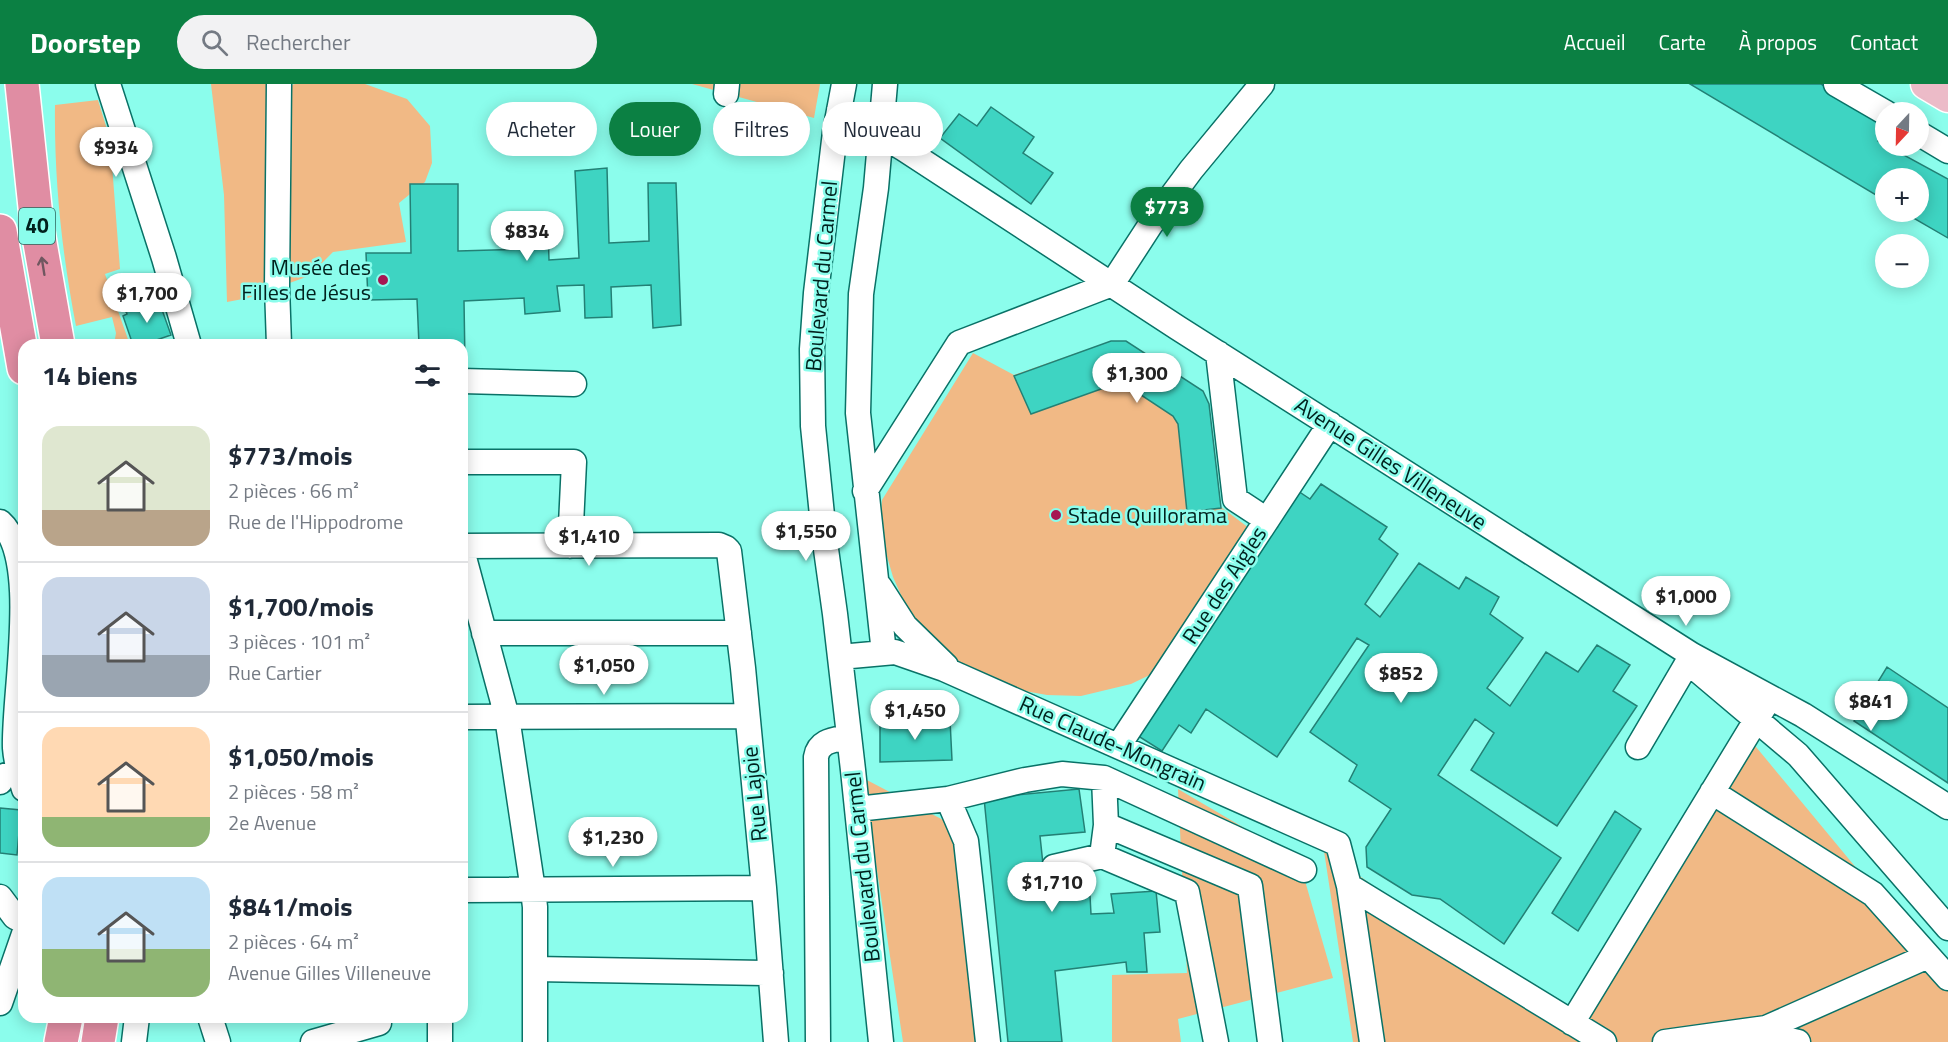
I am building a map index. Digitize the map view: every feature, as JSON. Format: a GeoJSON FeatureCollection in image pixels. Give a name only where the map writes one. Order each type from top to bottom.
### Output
{"type":"FeatureCollection","features":[{"type":"Feature","properties":{"kind":"highway","name":"40"},"geometry":{"type":"LineString","coordinates":[[22,84],[37,226],[56,339]]}},
{"type":"Feature","properties":{"kind":"highway"},"geometry":{"type":"LineString","coordinates":[[26,128],[30,84]]}},
{"type":"Feature","properties":{"kind":"highway","name":"40"},"geometry":{"type":"LineString","coordinates":[[0,231],[19,339]]}},
{"type":"Feature","properties":{"kind":"highway"},"geometry":{"type":"LineString","coordinates":[[62,1042],[65,1023]]}},
{"type":"Feature","properties":{"kind":"highway"},"geometry":{"type":"LineString","coordinates":[[98,1042],[101,1023]]}},
{"type":"Feature","properties":{"kind":"main road"},"geometry":{"type":"LineString","coordinates":[[1926,84],[1948,97]]}},
{"type":"Feature","properties":{"kind":"street"},"geometry":{"type":"LineString","coordinates":[[108,84],[164,258],[187,339]]}},
{"type":"Feature","properties":{"kind":"street"},"geometry":{"type":"LineString","coordinates":[[279,84],[277,287],[279,339]]}},
{"type":"Feature","properties":{"kind":"street","name":"Boulevard du Carmel"},"geometry":{"type":"LineString","coordinates":[[841,102],[844,84]]}},
{"type":"Feature","properties":{"kind":"street"},"geometry":{"type":"LineString","coordinates":[[884,102],[885,84]]}},
{"type":"Feature","properties":{"kind":"street"},"geometry":{"type":"LineString","coordinates":[[866,491],[959,343],[1112,284],[1150,224],[1262,84]]}},
{"type":"Feature","properties":{"kind":"street"},"geometry":{"type":"LineString","coordinates":[[1836,84],[1875,107]]}},
{"type":"Feature","properties":{"kind":"street"},"geometry":{"type":"LineString","coordinates":[[1929,140],[1948,151]]}},
{"type":"Feature","properties":{"kind":"street","name":"Boulevard du Carmel"},"geometry":{"type":"LineString","coordinates":[[833,156],[816,293],[812,384],[813,426],[821,515],[857,809],[880,1042]]}},
{"type":"Feature","properties":{"kind":"street"},"geometry":{"type":"LineString","coordinates":[[878,156],[860,302],[858,413],[884,653]]}},
{"type":"Feature","properties":{"kind":"street","name":"Avenue Gilles Villeneuve"},"geometry":{"type":"LineString","coordinates":[[914,156],[1658,633],[1690,659],[1803,715],[1948,807]]}},
{"type":"Feature","properties":{"kind":"street"},"geometry":{"type":"LineString","coordinates":[[1218,353],[1235,499],[1267,520]]}},
{"type":"Feature","properties":{"kind":"street"},"geometry":{"type":"LineString","coordinates":[[468,381],[574,384]]}},
{"type":"Feature","properties":{"kind":"street","name":"Rue des Aigles"},"geometry":{"type":"LineString","coordinates":[[1119,745],[1330,424]]}},
{"type":"Feature","properties":{"kind":"street"},"geometry":{"type":"LineString","coordinates":[[468,462],[574,462],[570,546],[468,548]]}},
{"type":"Feature","properties":{"kind":"street"},"geometry":{"type":"LineString","coordinates":[[0,522],[9,532],[10,568],[18,584]]}},
{"type":"Feature","properties":{"kind":"street","name":"Rue Lajoie"},"geometry":{"type":"LineString","coordinates":[[570,546],[719,545],[726,548],[730,556],[764,888],[776,1042]]}},
{"type":"Feature","properties":{"kind":"street"},"geometry":{"type":"LineString","coordinates":[[468,571],[507,717],[533,890],[535,1042]]}},
{"type":"Feature","properties":{"kind":"street"},"geometry":{"type":"LineString","coordinates":[[875,573],[888,600],[905,626],[938,659],[959,675]]}},
{"type":"Feature","properties":{"kind":"street"},"geometry":{"type":"LineString","coordinates":[[484,633],[739,633]]}},
{"type":"Feature","properties":{"kind":"street","name":"Rue Claude-Mongrain"},"geometry":{"type":"LineString","coordinates":[[840,657],[895,652],[959,675],[1119,745],[1338,844],[1349,886]]}},
{"type":"Feature","properties":{"kind":"street"},"geometry":{"type":"LineString","coordinates":[[1638,747],[1690,659],[1803,760],[1948,928]]}},
{"type":"Feature","properties":{"kind":"street"},"geometry":{"type":"LineString","coordinates":[[1572,1023],[1770,698]]}},
{"type":"Feature","properties":{"kind":"street"},"geometry":{"type":"LineString","coordinates":[[468,717],[747,716]]}},
{"type":"Feature","properties":{"kind":"street"},"geometry":{"type":"LineString","coordinates":[[14,781],[18,729]]}},
{"type":"Feature","properties":{"kind":"street"},"geometry":{"type":"LineString","coordinates":[[818,1042],[816,757],[818,748],[825,742],[849,737]]}},
{"type":"Feature","properties":{"kind":"street"},"geometry":{"type":"LineString","coordinates":[[1146,797],[1156,762]]}},
{"type":"Feature","properties":{"kind":"street"},"geometry":{"type":"LineString","coordinates":[[857,809],[948,799],[1025,780],[1062,774],[1104,778],[1304,870]]}},
{"type":"Feature","properties":{"kind":"street"},"geometry":{"type":"LineString","coordinates":[[1102,856],[1106,825],[1104,778]]}},
{"type":"Feature","properties":{"kind":"street"},"geometry":{"type":"LineString","coordinates":[[1712,792],[1873,894],[1948,978]]}},
{"type":"Feature","properties":{"kind":"street"},"geometry":{"type":"LineString","coordinates":[[948,799],[966,841],[988,1042]]}},
{"type":"Feature","properties":{"kind":"street"},"geometry":{"type":"LineString","coordinates":[[1106,825],[1250,886],[1270,1042]]}},
{"type":"Feature","properties":{"kind":"street"},"geometry":{"type":"LineString","coordinates":[[1054,867],[1102,856],[1187,892],[1216,1042]]}},
{"type":"Feature","properties":{"kind":"street"},"geometry":{"type":"LineString","coordinates":[[1349,886],[1604,1042]]}},
{"type":"Feature","properties":{"kind":"street"},"geometry":{"type":"LineString","coordinates":[[1349,886],[1372,1042]]}},
{"type":"Feature","properties":{"kind":"street"},"geometry":{"type":"LineString","coordinates":[[468,890],[764,888]]}},
{"type":"Feature","properties":{"kind":"street"},"geometry":{"type":"LineString","coordinates":[[0,897],[18,918]]}},
{"type":"Feature","properties":{"kind":"street"},"geometry":{"type":"LineString","coordinates":[[0,1002],[18,951]]}},
{"type":"Feature","properties":{"kind":"street"},"geometry":{"type":"LineString","coordinates":[[1751,1036],[1928,956]]}},
{"type":"Feature","properties":{"kind":"street"},"geometry":{"type":"LineString","coordinates":[[535,969],[771,973]]}},
{"type":"Feature","properties":{"kind":"street"},"geometry":{"type":"LineString","coordinates":[[134,1042],[136,1023]]}},
{"type":"Feature","properties":{"kind":"street"},"geometry":{"type":"LineString","coordinates":[[212,1023],[218,1042]]}},
{"type":"Feature","properties":{"kind":"street"},"geometry":{"type":"LineString","coordinates":[[440,1023],[440,1042]]}},
{"type":"Feature","properties":{"kind":"street"},"geometry":{"type":"LineString","coordinates":[[313,1042],[379,1027]]}},
{"type":"Feature","properties":{"kind":"street"},"geometry":{"type":"LineString","coordinates":[[1665,1042],[1751,1036],[1798,1042]]}},
{"type":"Feature","properties":{"kind":"shaded area"},"geometry":{"type":"Polygon","coordinates":[[[211,84],[285,84],[288,86],[295,84],[365,84],[407,99],[430,126],[432,163],[425,182],[399,203],[406,242],[333,252],[309,276],[248,298],[227,302],[224,195],[211,84]]]}},
{"type":"Feature","properties":{"kind":"shaded area"},"geometry":{"type":"Polygon","coordinates":[[[692,84],[820,84],[814,118],[810,117],[810,102],[757,102],[692,84]]]}},
{"type":"Feature","properties":{"kind":"shaded area"},"geometry":{"type":"Polygon","coordinates":[[[98,100],[110,139],[120,269],[105,274],[128,339],[115,339],[116,333],[112,317],[76,326],[63,244],[56,161],[55,105],[98,100]]]}},
{"type":"Feature","properties":{"kind":"shaded area","name":"Stade Quillorama"},"geometry":{"type":"Polygon","coordinates":[[[1111,341],[1126,341],[1203,391],[1209,404],[1221,507],[1249,528],[1158,671],[1131,684],[1081,696],[1047,695],[1013,689],[952,659],[926,636],[905,604],[893,577],[880,523],[882,500],[973,353],[1014,375],[1111,341]]]}},
{"type":"Feature","properties":{"kind":"shaded area"},"geometry":{"type":"Polygon","coordinates":[[[1742,730],[1925,951],[1948,966],[1948,1042],[1353,1042],[1324,851],[1560,1017],[1742,730]]]}},
{"type":"Feature","properties":{"kind":"shaded area"},"geometry":{"type":"Polygon","coordinates":[[[863,778],[949,823],[967,856],[997,1042],[903,1042],[863,778]]]}},
{"type":"Feature","properties":{"kind":"shaded area"},"geometry":{"type":"Polygon","coordinates":[[[1178,789],[1299,860],[1333,978],[1178,1019],[1181,1042],[1112,1042],[1112,975],[1187,973],[1178,789]]]}},
{"type":"Feature","properties":{"kind":"building"},"geometry":{"type":"Polygon","coordinates":[[[1690,84],[1821,84],[1875,115],[1875,156],[1906,156],[1928,168],[1875,168],[1875,194],[1690,84]]]}},
{"type":"Feature","properties":{"kind":"building"},"geometry":{"type":"Polygon","coordinates":[[[991,107],[1034,137],[1023,153],[1053,173],[1031,204],[943,140],[943,134],[959,114],[977,126],[991,107]]]}},
{"type":"Feature","properties":{"kind":"building"},"geometry":{"type":"Polygon","coordinates":[[[607,168],[609,243],[649,241],[648,183],[676,183],[681,325],[653,328],[651,285],[611,287],[612,317],[585,318],[584,285],[557,286],[560,311],[525,314],[524,298],[464,301],[465,339],[419,339],[417,299],[368,300],[366,253],[411,253],[410,184],[458,184],[458,251],[524,249],[523,233],[548,229],[549,260],[579,258],[575,171],[607,168]]]}},
{"type":"Feature","properties":{"kind":"building"},"geometry":{"type":"Polygon","coordinates":[[[1929,169],[1948,179],[1948,238],[1920,222],[1929,222],[1929,169]]]}},
{"type":"Feature","properties":{"kind":"building"},"geometry":{"type":"Polygon","coordinates":[[[154,302],[155,305],[160,304],[171,335],[159,339],[131,339],[123,316],[127,314],[126,312],[139,307],[140,311],[143,310],[141,306],[154,302]]]}},
{"type":"Feature","properties":{"kind":"building"},"geometry":{"type":"Polygon","coordinates":[[[1111,341],[1126,341],[1203,391],[1209,404],[1221,508],[1187,512],[1178,424],[1173,416],[1126,385],[1115,384],[1031,414],[1014,376],[1111,341]]]}},
{"type":"Feature","properties":{"kind":"building"},"geometry":{"type":"Polygon","coordinates":[[[1321,484],[1387,527],[1379,539],[1398,554],[1365,604],[1380,617],[1419,563],[1459,589],[1466,577],[1499,597],[1490,614],[1523,638],[1487,688],[1510,706],[1546,652],[1578,672],[1597,645],[1630,665],[1613,691],[1637,706],[1557,826],[1471,770],[1494,733],[1475,719],[1438,775],[1561,858],[1504,944],[1440,899],[1412,895],[1367,867],[1366,847],[1391,809],[1349,781],[1357,765],[1310,732],[1369,645],[1357,638],[1277,757],[1206,709],[1191,733],[1179,725],[1162,751],[1135,734],[1298,491],[1310,499],[1321,484]]]}},
{"type":"Feature","properties":{"kind":"building"},"geometry":{"type":"Polygon","coordinates":[[[1887,667],[1948,708],[1948,783],[1854,721],[1887,667]]]}},
{"type":"Feature","properties":{"kind":"building"},"geometry":{"type":"Polygon","coordinates":[[[880,720],[950,720],[952,760],[880,762],[880,720]]]}},
{"type":"Feature","properties":{"kind":"building"},"geometry":{"type":"Polygon","coordinates":[[[1079,789],[1085,832],[1040,836],[1045,883],[1089,877],[1091,914],[1114,913],[1111,894],[1156,891],[1160,932],[1144,933],[1147,972],[1127,972],[1126,962],[1055,971],[1062,1042],[1008,1042],[984,798],[1079,789]]]}},
{"type":"Feature","properties":{"kind":"building"},"geometry":{"type":"Polygon","coordinates":[[[0,808],[18,810],[17,855],[0,853],[0,808]]]}},
{"type":"Feature","properties":{"kind":"building"},"geometry":{"type":"Polygon","coordinates":[[[1615,811],[1641,829],[1578,931],[1552,913],[1615,811]]]}},
{"type":"Feature","properties":{"kind":"place","name":"Musée des Filles de Jésus"},"geometry":{"type":"Point","coordinates":[383,280]}},
{"type":"Feature","properties":{"kind":"place","name":"Stade Quillorama"},"geometry":{"type":"Point","coordinates":[1056,515]}}]}
